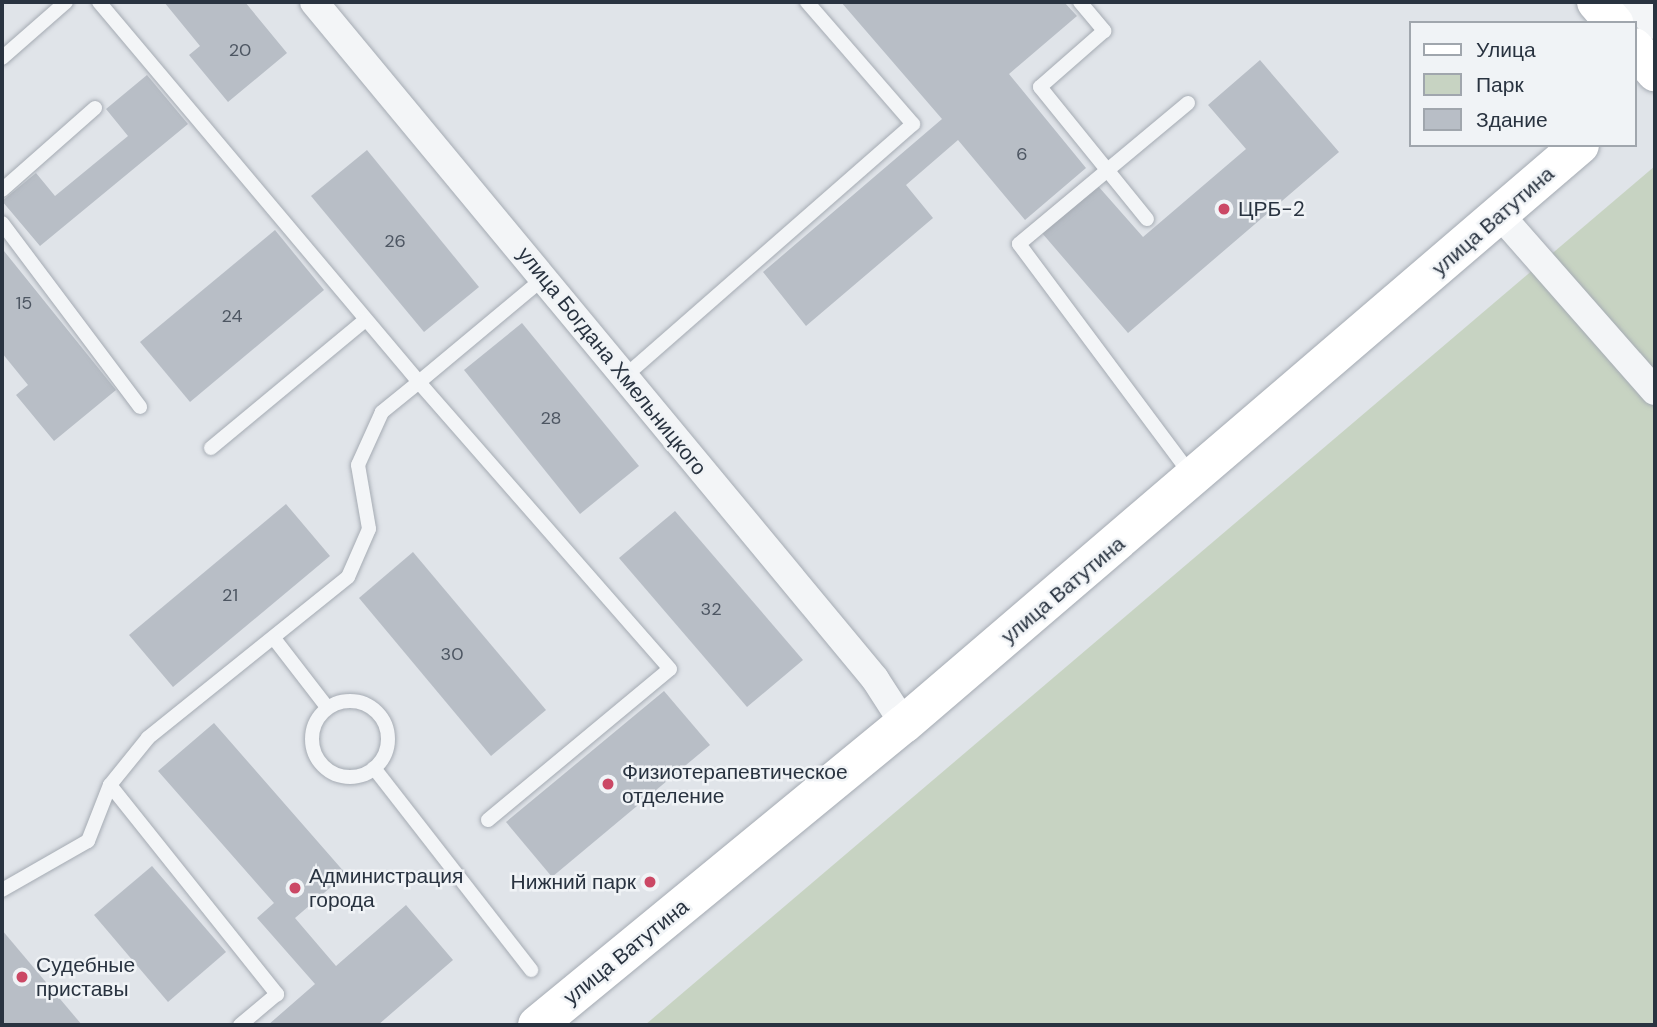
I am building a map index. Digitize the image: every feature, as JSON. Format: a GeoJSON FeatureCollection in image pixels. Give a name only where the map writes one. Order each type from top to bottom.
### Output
{"type":"FeatureCollection","features":[{"type":"Feature","properties":{"kind":"main road"},"geometry":{"type":"LineString","coordinates":[[1596,2],[1612,21]]}},
{"type":"Feature","properties":{"kind":"main road"},"geometry":{"type":"LineString","coordinates":[[1636,49],[1655,72]]}},
{"type":"Feature","properties":{"kind":"main road"},"geometry":{"type":"LineString","coordinates":[[1636,95],[1655,78]]}},
{"type":"Feature","properties":{"kind":"main road","name":"улица Ватутина"},"geometry":{"type":"LineString","coordinates":[[537,1025],[904,724],[1194,479],[1578,147]]}},
{"type":"Feature","properties":{"kind":"street","name":"улица Богдана Хмельницкого"},"geometry":{"type":"LineString","coordinates":[[314,2],[874,679],[904,724]]}},
{"type":"Feature","properties":{"kind":"street"},"geometry":{"type":"LineString","coordinates":[[1631,2],[1655,25]]}},
{"type":"Feature","properties":{"kind":"street"},"geometry":{"type":"LineString","coordinates":[[1501,216],[1655,391]]}},
{"type":"Feature","properties":{"kind":"lane"},"geometry":{"type":"LineString","coordinates":[[2,58],[66,2]]}},
{"type":"Feature","properties":{"kind":"lane"},"geometry":{"type":"LineString","coordinates":[[99,2],[365,320],[670,669],[488,820]]}},
{"type":"Feature","properties":{"kind":"lane"},"geometry":{"type":"LineString","coordinates":[[624,377],[913,124],[807,2]]}},
{"type":"Feature","properties":{"kind":"lane"},"geometry":{"type":"LineString","coordinates":[[1080,2],[1104,31],[1040,87],[1147,219]]}},
{"type":"Feature","properties":{"kind":"lane"},"geometry":{"type":"LineString","coordinates":[[1188,103],[1019,244],[1194,479]]}},
{"type":"Feature","properties":{"kind":"lane"},"geometry":{"type":"LineString","coordinates":[[2,190],[94,108]]}},
{"type":"Feature","properties":{"kind":"lane"},"geometry":{"type":"LineString","coordinates":[[2,223],[140,407]]}},
{"type":"Feature","properties":{"kind":"lane"},"geometry":{"type":"LineString","coordinates":[[2,890],[88,841],[110,785],[148,738],[276,641],[348,577],[369,529],[358,465],[382,412],[544,278]]}},
{"type":"Feature","properties":{"kind":"lane"},"geometry":{"type":"LineString","coordinates":[[211,448],[365,320]]}},
{"type":"Feature","properties":{"kind":"lane"},"geometry":{"type":"LineString","coordinates":[[276,641],[327,707]]}},
{"type":"Feature","properties":{"kind":"lane"},"geometry":{"type":"LineString","coordinates":[[327,707],[354,701],[377,711],[388,734],[374,768]]}},
{"type":"Feature","properties":{"kind":"lane"},"geometry":{"type":"LineString","coordinates":[[327,707],[312,738],[319,761],[339,776],[374,768]]}},
{"type":"Feature","properties":{"kind":"lane"},"geometry":{"type":"LineString","coordinates":[[374,768],[531,970]]}},
{"type":"Feature","properties":{"kind":"lane"},"geometry":{"type":"LineString","coordinates":[[110,785],[277,994],[240,1025]]}},
{"type":"Feature","properties":{"kind":"green space"},"geometry":{"type":"Polygon","coordinates":[[[1655,166],[1655,1025],[645,1025],[1655,166]]]}},
{"type":"Feature","properties":{"kind":"building"},"geometry":{"type":"Polygon","coordinates":[[[164,2],[245,2],[287,53],[228,102],[189,55],[200,46],[164,2]]]}},
{"type":"Feature","properties":{"kind":"building"},"geometry":{"type":"Polygon","coordinates":[[[841,2],[1064,2],[1077,16],[1009,74],[1086,168],[1025,220],[958,140],[906,185],[933,218],[806,326],[763,272],[942,119],[841,2]]]}},
{"type":"Feature","properties":{"kind":"building","name":"ЦРБ-2"},"geometry":{"type":"Polygon","coordinates":[[[1260,60],[1339,152],[1128,333],[1042,233],[1098,186],[1143,237],[1246,149],[1208,105],[1260,60]]]}},
{"type":"Feature","properties":{"kind":"building"},"geometry":{"type":"Polygon","coordinates":[[[147,75],[188,124],[40,246],[2,201],[36,173],[55,196],[128,136],[106,109],[147,75]]]}},
{"type":"Feature","properties":{"kind":"building"},"geometry":{"type":"Polygon","coordinates":[[[367,150],[479,287],[424,332],[311,196],[367,150]]]}},
{"type":"Feature","properties":{"kind":"building"},"geometry":{"type":"Polygon","coordinates":[[[275,230],[324,290],[190,402],[140,342],[275,230]]]}},
{"type":"Feature","properties":{"kind":"building"},"geometry":{"type":"Polygon","coordinates":[[[4,251],[116,390],[54,441],[16,395],[28,385],[2,353],[4,251]]]}},
{"type":"Feature","properties":{"kind":"building"},"geometry":{"type":"Polygon","coordinates":[[[522,323],[639,466],[580,514],[464,370],[522,323]]]}},
{"type":"Feature","properties":{"kind":"building"},"geometry":{"type":"Polygon","coordinates":[[[286,504],[330,556],[173,687],[129,635],[286,504]]]}},
{"type":"Feature","properties":{"kind":"building"},"geometry":{"type":"Polygon","coordinates":[[[675,511],[803,660],[747,707],[619,558],[675,511]]]}},
{"type":"Feature","properties":{"kind":"building"},"geometry":{"type":"Polygon","coordinates":[[[413,552],[546,710],[491,756],[359,598],[413,552]]]}},
{"type":"Feature","properties":{"kind":"building","name":"Физиотерапевтическое отделение"},"geometry":{"type":"Polygon","coordinates":[[[664,691],[710,745],[552,877],[506,822],[664,691]]]}},
{"type":"Feature","properties":{"kind":"building","name":"Администрация города"},"geometry":{"type":"Polygon","coordinates":[[[214,723],[346,874],[295,918],[336,966],[406,905],[453,960],[378,1025],[268,1025],[315,984],[257,918],[274,903],[158,771],[214,723]]]}},
{"type":"Feature","properties":{"kind":"building"},"geometry":{"type":"Polygon","coordinates":[[[152,866],[226,952],[168,1002],[94,915],[152,866]]]}},
{"type":"Feature","properties":{"kind":"building","name":"Судебные приставы"},"geometry":{"type":"Polygon","coordinates":[[[2,930],[82,1025],[2,1025],[2,930]]]}},
{"type":"Feature","properties":{"kind":"place","name":"ЦРБ-2"},"geometry":{"type":"Point","coordinates":[1224,209]}},
{"type":"Feature","properties":{"kind":"place","name":"Физиотерапевтическое отделение"},"geometry":{"type":"Point","coordinates":[608,784]}},
{"type":"Feature","properties":{"kind":"place","name":"Нижний парк"},"geometry":{"type":"Point","coordinates":[650,882]}},
{"type":"Feature","properties":{"kind":"place","name":"Администрация города"},"geometry":{"type":"Point","coordinates":[295,888]}},
{"type":"Feature","properties":{"kind":"place","name":"Судебные приставы"},"geometry":{"type":"Point","coordinates":[22,977]}}]}
